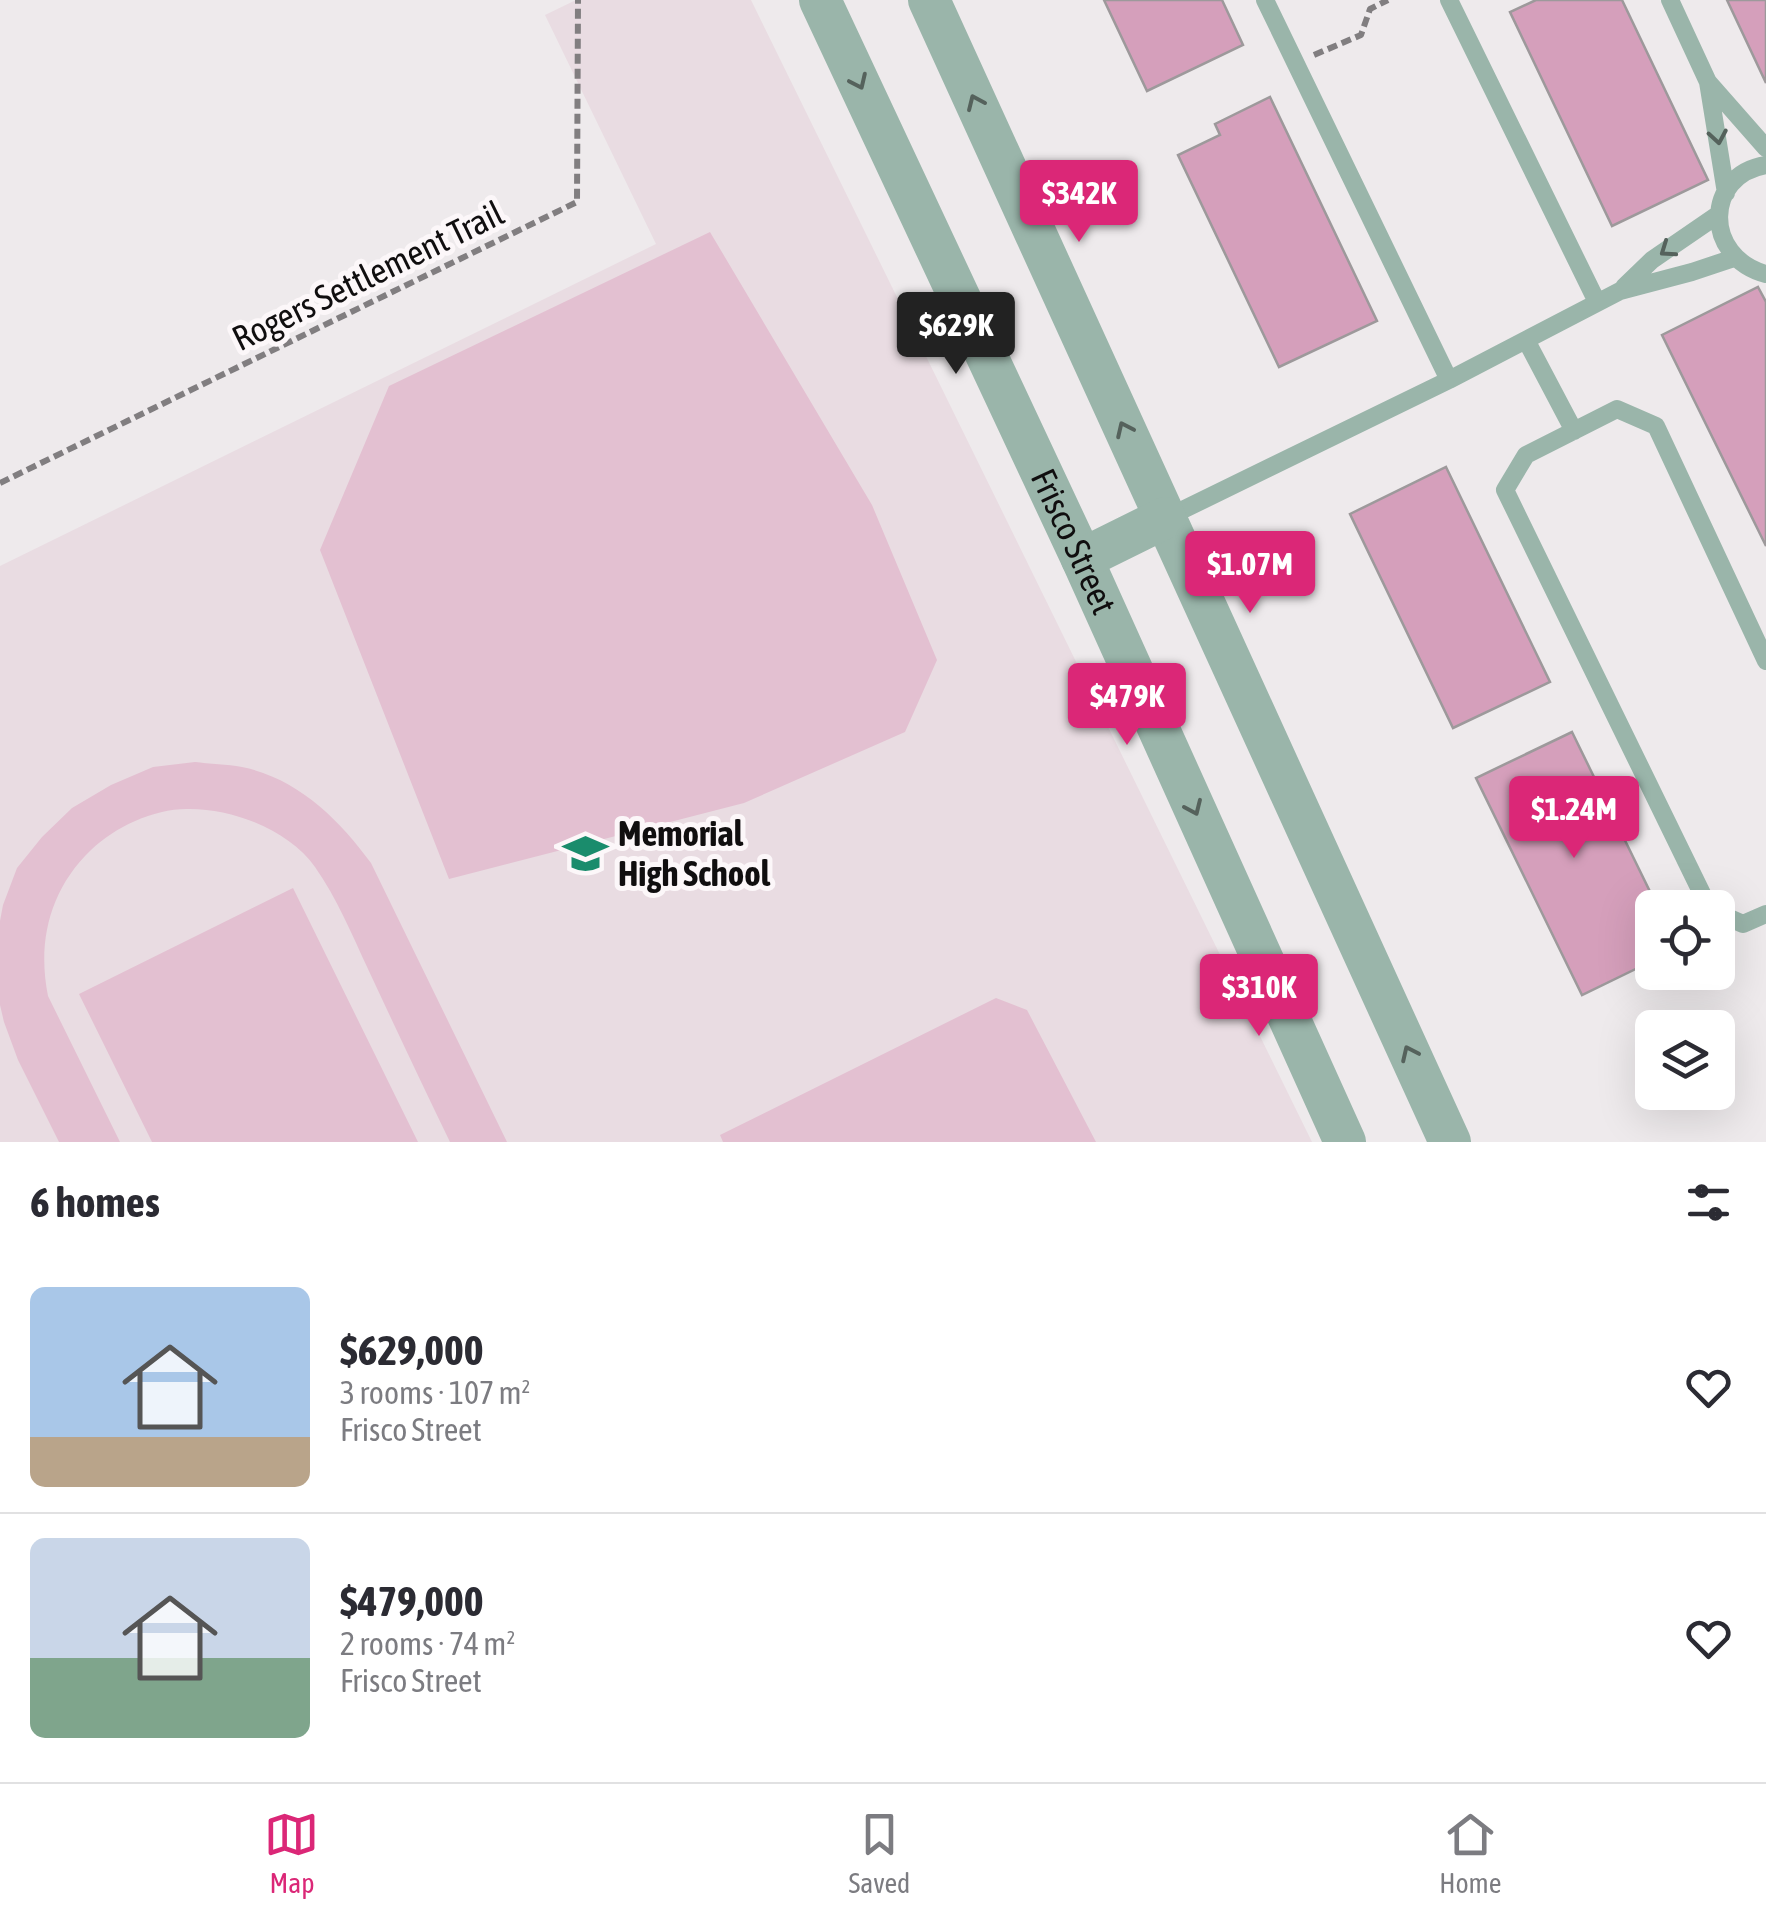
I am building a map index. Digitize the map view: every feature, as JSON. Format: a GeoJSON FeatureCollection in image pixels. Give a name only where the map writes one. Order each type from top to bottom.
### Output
{"type":"FeatureCollection","features":[{"type":"Feature","properties":{"kind":"street","name":"Frisco Street"},"geometry":{"type":"LineString","coordinates":[[820,0],[1082,560],[1345,1142]]}},
{"type":"Feature","properties":{"kind":"street"},"geometry":{"type":"LineString","coordinates":[[929,0],[1450,1142]]}},
{"type":"Feature","properties":{"kind":"street"},"geometry":{"type":"LineString","coordinates":[[1082,560],[1165,518]]}},
{"type":"Feature","properties":{"kind":"lane"},"geometry":{"type":"LineString","coordinates":[[1265,0],[1449,380]]}},
{"type":"Feature","properties":{"kind":"lane"},"geometry":{"type":"LineString","coordinates":[[1448,0],[1597,302]]}},
{"type":"Feature","properties":{"kind":"lane"},"geometry":{"type":"LineString","coordinates":[[1670,0],[1708,82],[1726,193]]}},
{"type":"Feature","properties":{"kind":"lane"},"geometry":{"type":"LineString","coordinates":[[1708,82],[1766,148]]}},
{"type":"Feature","properties":{"kind":"lane"},"geometry":{"type":"LineString","coordinates":[[1766,165],[1739,176],[1726,193],[1719,214],[1723,242],[1734,258],[1745,267],[1766,274]]}},
{"type":"Feature","properties":{"kind":"lane"},"geometry":{"type":"LineString","coordinates":[[1620,291],[1652,260],[1719,214]]}},
{"type":"Feature","properties":{"kind":"lane"},"geometry":{"type":"LineString","coordinates":[[1165,518],[1449,380],[1620,291],[1734,258]]}},
{"type":"Feature","properties":{"kind":"lane"},"geometry":{"type":"LineString","coordinates":[[1526,340],[1574,430]]}},
{"type":"Feature","properties":{"kind":"lane"},"geometry":{"type":"LineString","coordinates":[[1700,890],[1505,490],[1526,454],[1617,409],[1656,426],[1766,661]]}},
{"type":"Feature","properties":{"kind":"lane"},"geometry":{"type":"LineString","coordinates":[[1735,920],[1743,924],[1766,914]]}},
{"type":"Feature","properties":{"kind":"path","name":"Rogers Settlement Trail"},"geometry":{"type":"LineString","coordinates":[[0,483],[577,202],[578,0]]}},
{"type":"Feature","properties":{"kind":"path"},"geometry":{"type":"LineString","coordinates":[[1296,64],[1361,35],[1370,9],[1388,0]]}},
{"type":"Feature","properties":{"kind":"shaded area","name":"Memorial High School"},"geometry":{"type":"Polygon","coordinates":[[[576,0],[751,0],[1312,1142],[0,1142],[0,566],[656,244],[545,15],[576,0]]]}},
{"type":"Feature","properties":{"kind":"shaded area"},"geometry":{"type":"Polygon","coordinates":[[[710,232],[872,505],[937,660],[905,732],[744,803],[449,879],[320,550],[389,386],[710,232]]]}},
{"type":"Feature","properties":{"kind":"shaded area"},"geometry":{"type":"Polygon","coordinates":[[[195,762],[242,767],[281,780],[331,816],[359,847],[371,863],[507,1142],[450,1142],[337,904],[304,854],[275,832],[240,817],[187,809],[148,816],[111,834],[77,865],[56,899],[44,956],[48,996],[120,1142],[59,1142],[18,1060],[4,1022],[0,1005],[3,905],[17,868],[72,808],[153,767],[195,762]]]}},
{"type":"Feature","properties":{"kind":"shaded area"},"geometry":{"type":"Polygon","coordinates":[[[293,888],[418,1142],[152,1142],[79,994],[293,888]]]}},
{"type":"Feature","properties":{"kind":"shaded area"},"geometry":{"type":"Polygon","coordinates":[[[996,998],[1027,1010],[1096,1142],[723,1142],[720,1135],[996,998]]]}},
{"type":"Feature","properties":{"kind":"building"},"geometry":{"type":"Polygon","coordinates":[[[1104,0],[1222,0],[1243,45],[1147,91],[1104,0]]]}},
{"type":"Feature","properties":{"kind":"building"},"geometry":{"type":"Polygon","coordinates":[[[1536,0],[1622,0],[1708,180],[1612,226],[1510,12],[1536,0]]]}},
{"type":"Feature","properties":{"kind":"building"},"geometry":{"type":"Polygon","coordinates":[[[1727,0],[1766,0],[1766,83],[1727,0]]]}},
{"type":"Feature","properties":{"kind":"building"},"geometry":{"type":"Polygon","coordinates":[[[1270,97],[1377,321],[1279,367],[1178,155],[1220,135],[1215,124],[1270,97]]]}},
{"type":"Feature","properties":{"kind":"building"},"geometry":{"type":"Polygon","coordinates":[[[1758,287],[1766,302],[1766,546],[1662,335],[1758,287]]]}},
{"type":"Feature","properties":{"kind":"building"},"geometry":{"type":"Polygon","coordinates":[[[1446,467],[1550,682],[1453,728],[1350,514],[1446,467]]]}},
{"type":"Feature","properties":{"kind":"building"},"geometry":{"type":"Polygon","coordinates":[[[1572,732],[1649,890],[1635,890],[1635,969],[1582,995],[1476,778],[1572,732]]]}},
{"type":"Feature","properties":{"kind":"place","name":"Memorial High School"},"geometry":{"type":"Point","coordinates":[585,854]}}]}
